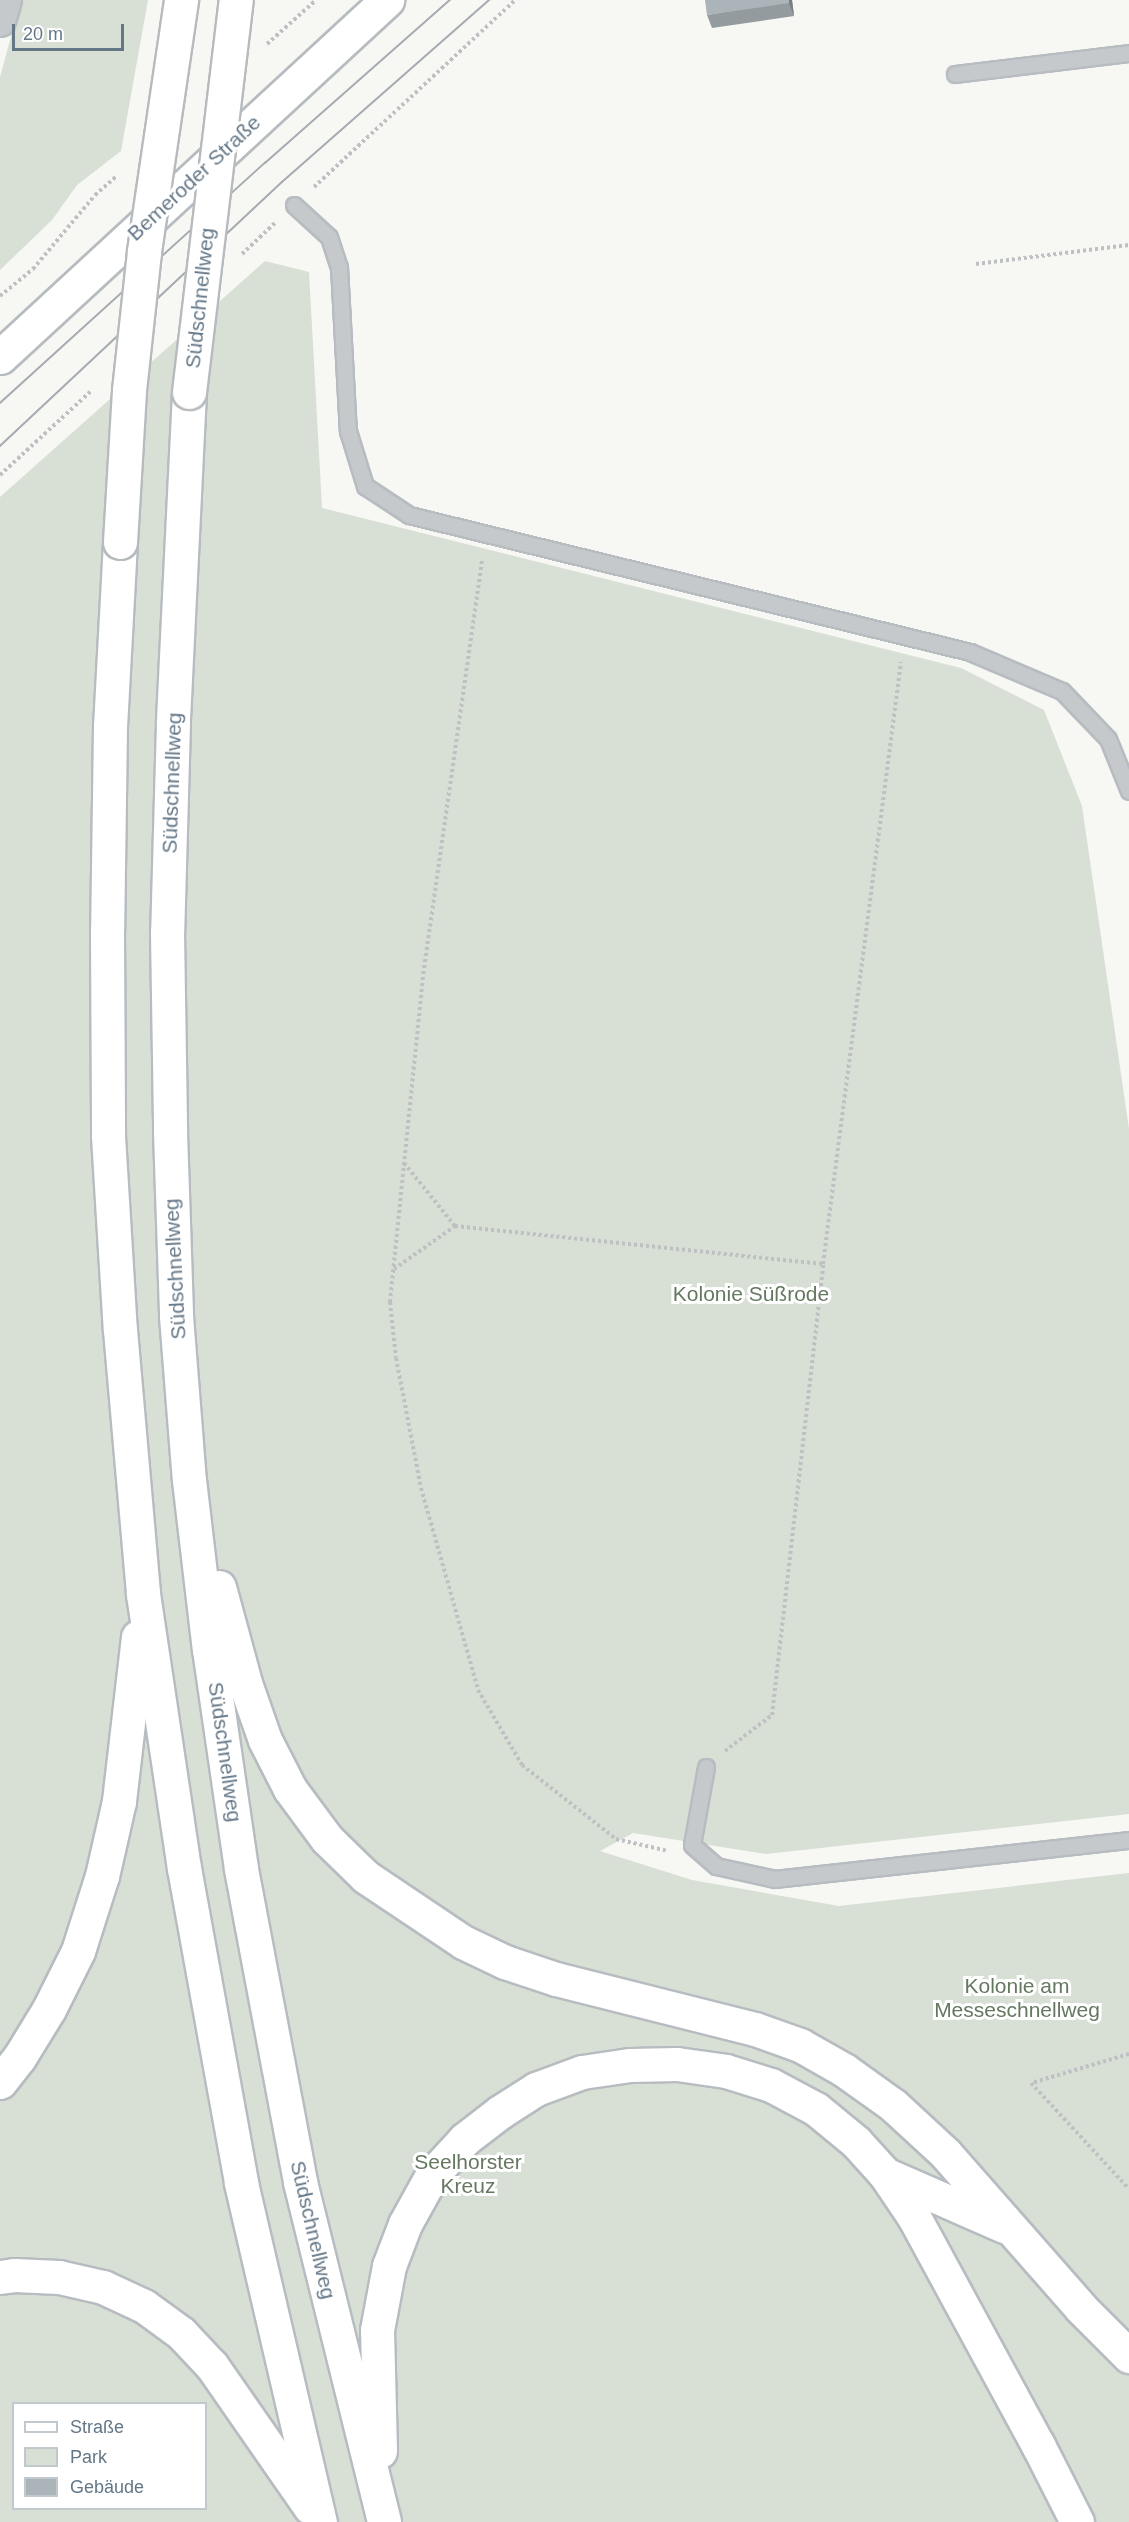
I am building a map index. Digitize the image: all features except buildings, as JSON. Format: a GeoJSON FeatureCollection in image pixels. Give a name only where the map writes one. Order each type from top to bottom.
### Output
{"type":"FeatureCollection","features":[{"type":"Feature","properties":{"kind":"main road"},"geometry":{"type":"LineString","coordinates":[[181,0],[144,251],[129,390],[110,726],[107,931],[108,1136],[120,1330],[143,1594],[184,1868],[241,2183],[320,2522]]}},
{"type":"Feature","properties":{"kind":"main road","name":"Südschnellweg"},"geometry":{"type":"LineString","coordinates":[[236,0],[189,392],[173,723],[167,932],[176,1317],[189,1479],[210,1649],[244,1881],[300,2182],[383,2516]]}},
{"type":"Feature","properties":{"kind":"main road","name":"Bemeroder Straße"},"geometry":{"type":"LineString","coordinates":[[0,357],[387,0]]}},
{"type":"Feature","properties":{"kind":"main road"},"geometry":{"type":"LineString","coordinates":[[189,1479],[245,1683],[265,1740],[290,1789],[320,1831],[366,1877],[454,1936],[505,1962],[556,1979],[712,2016],[800,2045],[844,2070],[893,2105],[945,2153],[1081,2308],[1129,2356]]}},
{"type":"Feature","properties":{"kind":"main road"},"geometry":{"type":"LineString","coordinates":[[0,2082],[19,2058],[49,2009],[73,1960],[102,1876],[119,1801],[143,1594]]}},
{"type":"Feature","properties":{"kind":"main road"},"geometry":{"type":"LineString","coordinates":[[383,2516],[377,2330],[389,2266],[405,2224],[432,2175],[465,2139],[500,2112],[536,2090],[582,2072],[630,2065],[677,2064],[726,2071],[771,2085],[816,2109],[856,2142],[885,2174],[914,2217],[1038,2445],[1077,2522]]}},
{"type":"Feature","properties":{"kind":"main road"},"geometry":{"type":"LineString","coordinates":[[885,2174],[1014,2230]]}},
{"type":"Feature","properties":{"kind":"main road"},"geometry":{"type":"LineString","coordinates":[[0,2277],[14,2275],[59,2277],[103,2287],[144,2306],[181,2333],[212,2366],[320,2522]]}},
{"type":"Feature","properties":{"kind":"street"},"geometry":{"type":"LineString","coordinates":[[0,21],[6,0]]}},
{"type":"Feature","properties":{"kind":"lane"},"geometry":{"type":"LineString","coordinates":[[955,74],[1129,53]]}},
{"type":"Feature","properties":{"kind":"lane"},"geometry":{"type":"LineString","coordinates":[[294,205],[329,237],[339,267],[348,431],[365,486],[409,515],[970,652],[1062,691],[1108,739],[1129,791]]}},
{"type":"Feature","properties":{"kind":"lane"},"geometry":{"type":"LineString","coordinates":[[706,1767],[692,1845],[716,1866],[775,1879],[1129,1840]]}},
{"type":"Feature","properties":{"kind":"path"},"geometry":{"type":"LineString","coordinates":[[234,261],[515,0]]}},
{"type":"Feature","properties":{"kind":"path"},"geometry":{"type":"LineString","coordinates":[[976,264],[1129,245]]}},
{"type":"Feature","properties":{"kind":"path"},"geometry":{"type":"LineString","coordinates":[[0,475],[95,388]]}},
{"type":"Feature","properties":{"kind":"path"},"geometry":{"type":"LineString","coordinates":[[485,535],[423,976],[390,1302],[396,1358],[421,1488],[478,1690],[522,1765],[601,1830],[616,1839],[665,1852],[692,1845]]}},
{"type":"Feature","properties":{"kind":"path"},"geometry":{"type":"LineString","coordinates":[[706,1767],[772,1715],[823,1264],[904,635]]}},
{"type":"Feature","properties":{"kind":"path"},"geometry":{"type":"LineString","coordinates":[[404,1163],[455,1226]]}},
{"type":"Feature","properties":{"kind":"path"},"geometry":{"type":"LineString","coordinates":[[393,1269],[455,1226],[823,1264]]}},
{"type":"Feature","properties":{"kind":"path"},"geometry":{"type":"LineString","coordinates":[[1129,2054],[1031,2084],[1129,2189]]}},
{"type":"Feature","properties":{"kind":"green space"},"geometry":{"type":"Polygon","coordinates":[[[21,0],[148,0],[121,151],[77,185],[52,220],[0,270],[0,77],[21,0]]]}},
{"type":"Feature","properties":{"kind":"green space"},"geometry":{"type":"Polygon","coordinates":[[[265,261],[309,272],[322,508],[961,668],[1044,710],[1082,806],[1129,1129],[1129,1814],[766,1854],[633,1833],[600,1851],[692,1880],[839,1906],[1129,1873],[1129,2522],[0,2522],[0,497],[265,261]]]}},
{"type":"Feature","properties":{"kind":"tram line"},"geometry":{"type":"LineString","coordinates":[[0,403],[265,163],[450,0]]}},
{"type":"Feature","properties":{"kind":"tram line"},"geometry":{"type":"LineString","coordinates":[[0,446],[282,182],[489,0]]}},
{"type":"Feature","properties":{"kind":"park label","name":"Kolonie Süßrode"},"geometry":{"type":"Point","coordinates":[751,1294]}},
{"type":"Feature","properties":{"kind":"park label","name":"Kolonie am Messeschnellweg"},"geometry":{"type":"Point","coordinates":[1017,1998]}},
{"type":"Feature","properties":{"kind":"park label","name":"Seelhorster Kreuz"},"geometry":{"type":"Point","coordinates":[468,2174]}}]}
